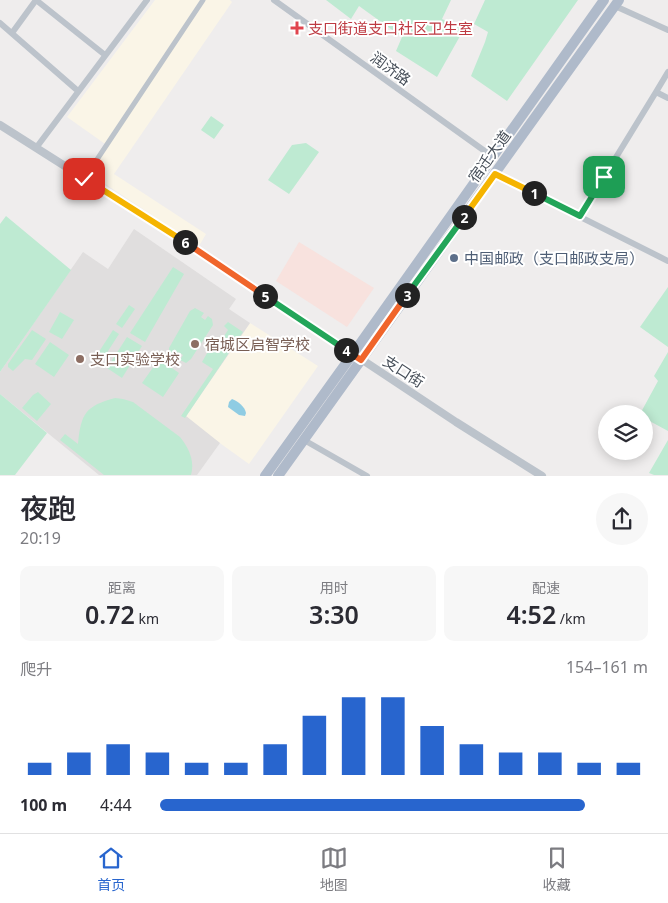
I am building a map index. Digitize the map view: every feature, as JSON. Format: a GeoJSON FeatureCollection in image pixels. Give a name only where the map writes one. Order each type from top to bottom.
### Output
{"type":"FeatureCollection","features":[{"type":"Feature","properties":{"kind":"main road","name":"宿迁大道"},"geometry":{"type":"LineString","coordinates":[[278,476],[304,440],[357,357],[600,2]]}},
{"type":"Feature","properties":{"kind":"main road","name":"宿迁大道"},"geometry":{"type":"LineString","coordinates":[[265,476],[324,395],[357,357],[495,174],[617,3]]}},
{"type":"Feature","properties":{"kind":"street"},"geometry":{"type":"LineString","coordinates":[[12,34],[36,0],[105,55]]}},
{"type":"Feature","properties":{"kind":"street"},"geometry":{"type":"LineString","coordinates":[[36,148],[147,0]]}},
{"type":"Feature","properties":{"kind":"street"},"geometry":{"type":"LineString","coordinates":[[84,179],[203,0]]}},
{"type":"Feature","properties":{"kind":"street","name":"润济路"},"geometry":{"type":"LineString","coordinates":[[274,0],[493,157]]}},
{"type":"Feature","properties":{"kind":"street"},"geometry":{"type":"LineString","coordinates":[[617,3],[668,30]]}},
{"type":"Feature","properties":{"kind":"street"},"geometry":{"type":"LineString","coordinates":[[0,23],[78,91]]}},
{"type":"Feature","properties":{"kind":"street"},"geometry":{"type":"LineString","coordinates":[[580,216],[668,72]]}},
{"type":"Feature","properties":{"kind":"street"},"geometry":{"type":"LineString","coordinates":[[656,92],[668,98]]}},
{"type":"Feature","properties":{"kind":"street","name":"支口街"},"geometry":{"type":"LineString","coordinates":[[0,125],[183,241],[456,422],[542,476]]}},
{"type":"Feature","properties":{"kind":"street"},"geometry":{"type":"LineString","coordinates":[[495,174],[668,261]]}},
{"type":"Feature","properties":{"kind":"street"},"geometry":{"type":"LineString","coordinates":[[304,440],[367,476]]}},
{"type":"Feature","properties":{"kind":"shaded area"},"geometry":{"type":"Polygon","coordinates":[[[155,0],[230,0],[232,2],[114,174],[206,234],[199,246],[90,174],[108,146],[67,117],[155,0]]]}},
{"type":"Feature","properties":{"kind":"shaded area","name":"支口实验学校"},"geometry":{"type":"Polygon","coordinates":[[[134,229],[236,299],[229,309],[250,323],[186,416],[220,443],[197,475],[99,475],[0,394],[0,372],[83,252],[108,269],[134,229]]]}},
{"type":"Feature","properties":{"kind":"shaded area"},"geometry":{"type":"Polygon","coordinates":[[[299,242],[374,288],[347,327],[276,281],[299,242]]]}},
{"type":"Feature","properties":{"kind":"shaded area"},"geometry":{"type":"Polygon","coordinates":[[[250,323],[318,366],[249,464],[185,418],[250,323]]]}},
{"type":"Feature","properties":{"kind":"green space"},"geometry":{"type":"Polygon","coordinates":[[[326,0],[451,0],[442,19],[464,29],[437,77],[396,51],[402,37],[359,6],[351,19],[326,0]]]}},
{"type":"Feature","properties":{"kind":"green space"},"geometry":{"type":"Polygon","coordinates":[[[485,0],[578,0],[507,101],[471,76],[488,32],[474,24],[485,0]]]}},
{"type":"Feature","properties":{"kind":"green space"},"geometry":{"type":"Polygon","coordinates":[[[211,116],[224,125],[214,139],[201,130],[211,116]]]}},
{"type":"Feature","properties":{"kind":"green space"},"geometry":{"type":"Polygon","coordinates":[[[306,143],[319,152],[289,194],[268,180],[292,145],[306,143]]]}},
{"type":"Feature","properties":{"kind":"green space"},"geometry":{"type":"Polygon","coordinates":[[[6,216],[71,270],[0,372],[0,224],[6,216]]]}},
{"type":"Feature","properties":{"kind":"green space"},"geometry":{"type":"Polygon","coordinates":[[[173,267],[184,274],[145,342],[130,333],[173,267]]]}},
{"type":"Feature","properties":{"kind":"green space"},"geometry":{"type":"Polygon","coordinates":[[[668,287],[668,347],[640,327],[668,287]]]}},
{"type":"Feature","properties":{"kind":"green space"},"geometry":{"type":"Polygon","coordinates":[[[129,305],[135,309],[122,328],[116,324],[129,305]]]}},
{"type":"Feature","properties":{"kind":"green space"},"geometry":{"type":"Polygon","coordinates":[[[195,308],[204,313],[201,317],[205,320],[208,316],[212,319],[213,325],[191,359],[186,363],[180,360],[183,355],[178,352],[175,357],[169,353],[169,348],[190,311],[195,308]]]}},
{"type":"Feature","properties":{"kind":"green space"},"geometry":{"type":"Polygon","coordinates":[[[60,312],[74,320],[62,339],[49,332],[60,312]]]}},
{"type":"Feature","properties":{"kind":"green space"},"geometry":{"type":"Polygon","coordinates":[[[228,322],[243,332],[185,418],[181,416],[213,369],[202,362],[210,348],[215,350],[228,330],[224,326],[228,322]]]}},
{"type":"Feature","properties":{"kind":"green space"},"geometry":{"type":"Polygon","coordinates":[[[32,330],[46,339],[32,360],[25,359],[13,371],[8,367],[8,364],[32,330]]]}},
{"type":"Feature","properties":{"kind":"green space"},"geometry":{"type":"Polygon","coordinates":[[[113,330],[119,334],[99,365],[93,361],[113,330]]]}},
{"type":"Feature","properties":{"kind":"green space"},"geometry":{"type":"Polygon","coordinates":[[[127,337],[142,346],[122,378],[107,368],[127,337]]]}},
{"type":"Feature","properties":{"kind":"green space"},"geometry":{"type":"Polygon","coordinates":[[[50,342],[69,355],[54,377],[35,364],[50,342]]]}},
{"type":"Feature","properties":{"kind":"green space"},"geometry":{"type":"Polygon","coordinates":[[[668,352],[668,431],[653,423],[653,405],[645,405],[658,381],[654,376],[668,352]]]}},
{"type":"Feature","properties":{"kind":"green space"},"geometry":{"type":"Polygon","coordinates":[[[159,359],[179,373],[163,397],[142,383],[159,359]]]}},
{"type":"Feature","properties":{"kind":"green space"},"geometry":{"type":"Polygon","coordinates":[[[38,392],[51,404],[37,421],[22,408],[38,392]]]}},
{"type":"Feature","properties":{"kind":"green space"},"geometry":{"type":"Polygon","coordinates":[[[0,394],[47,433],[15,475],[0,475],[0,394]]]}},
{"type":"Feature","properties":{"kind":"green space"},"geometry":{"type":"Polygon","coordinates":[[[115,398],[133,402],[180,437],[190,455],[191,475],[104,475],[60,440],[65,434],[78,444],[81,425],[86,413],[97,404],[115,398]]]}},
{"type":"Feature","properties":{"kind":"green space"},"geometry":{"type":"Polygon","coordinates":[[[668,440],[668,475],[649,473],[668,440]]]}},
{"type":"Feature","properties":{"kind":"water"},"geometry":{"type":"Polygon","coordinates":[[[232,399],[243,406],[246,413],[245,416],[239,415],[228,407],[232,399]]]}},
{"type":"Feature","properties":{"kind":"place","name":"支口街道支口社区卫生室"},"geometry":{"type":"Point","coordinates":[297,28]}},
{"type":"Feature","properties":{"kind":"place","name":"中国邮政（支口邮政支局）"},"geometry":{"type":"Point","coordinates":[454,258]}},
{"type":"Feature","properties":{"kind":"place","name":"宿城区启智学校"},"geometry":{"type":"Point","coordinates":[195,344]}},
{"type":"Feature","properties":{"kind":"place","name":"支口实验学校"},"geometry":{"type":"Point","coordinates":[80,359]}},
{"type":"Feature","properties":{"kind":"route"},"geometry":{"type":"LineString","coordinates":[[84,179],[183,241],[361,360],[495,174],[580,216],[604,177]]}}]}
